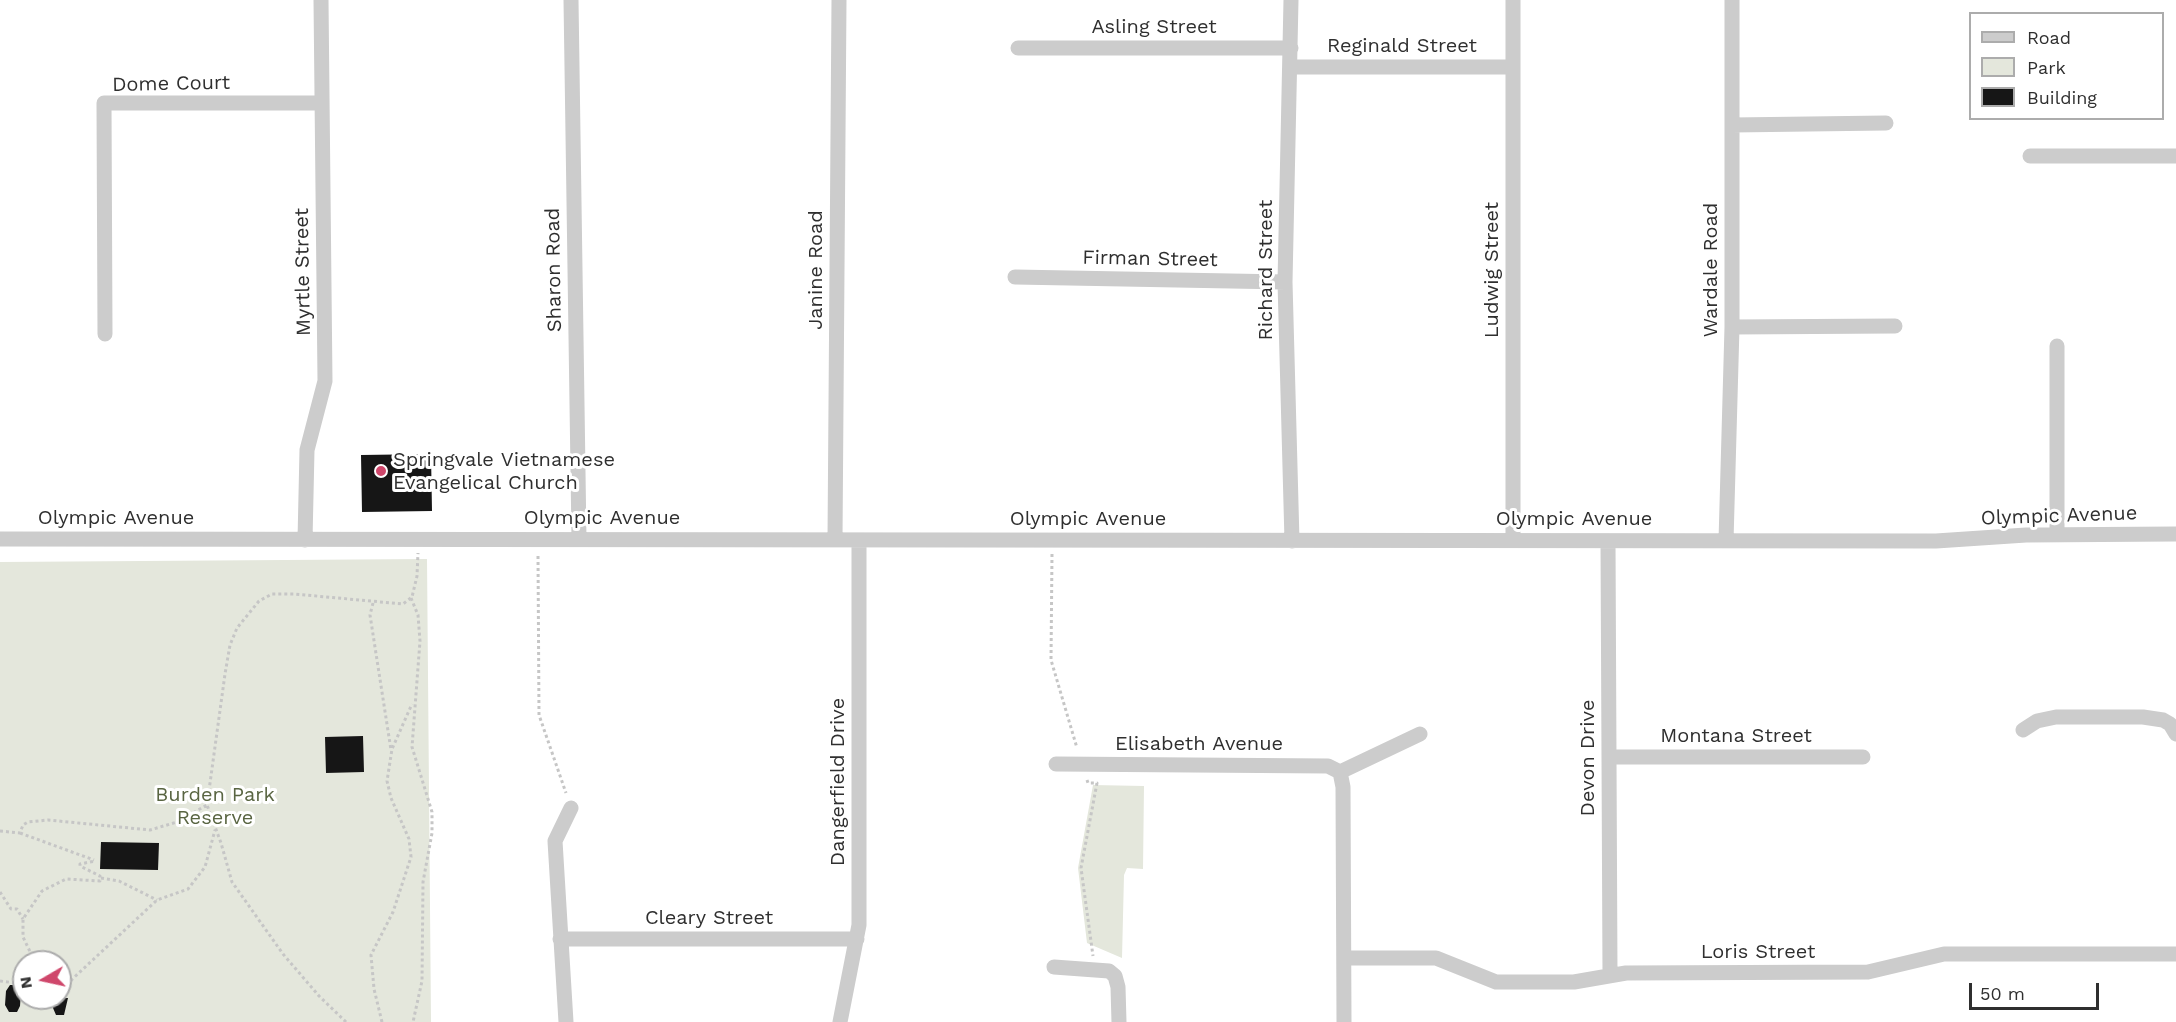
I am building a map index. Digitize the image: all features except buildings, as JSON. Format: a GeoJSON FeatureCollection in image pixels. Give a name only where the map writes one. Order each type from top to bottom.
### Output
{"type":"FeatureCollection","features":[{"type":"Feature","properties":{"kind":"street","name":"Myrtle Street"},"geometry":{"type":"LineString","coordinates":[[305,540],[307,450],[325,381],[321,0]]}},
{"type":"Feature","properties":{"kind":"street","name":"Sharon Road"},"geometry":{"type":"LineString","coordinates":[[571,0],[579,538]]}},
{"type":"Feature","properties":{"kind":"street","name":"Janine Road"},"geometry":{"type":"LineString","coordinates":[[835,540],[839,0]]}},
{"type":"Feature","properties":{"kind":"street","name":"Richard Street"},"geometry":{"type":"LineString","coordinates":[[1291,0],[1285,282],[1293,541]]}},
{"type":"Feature","properties":{"kind":"street","name":"Ludwig Street"},"geometry":{"type":"LineString","coordinates":[[1513,0],[1513,540]]}},
{"type":"Feature","properties":{"kind":"street","name":"Wardale Road"},"geometry":{"type":"LineString","coordinates":[[1726,541],[1732,327],[1732,0]]}},
{"type":"Feature","properties":{"kind":"street","name":"Asling Street"},"geometry":{"type":"LineString","coordinates":[[1018,48],[1291,48]]}},
{"type":"Feature","properties":{"kind":"street","name":"Reginald Street"},"geometry":{"type":"LineString","coordinates":[[1290,67],[1513,67]]}},
{"type":"Feature","properties":{"kind":"street","name":"Dome Court"},"geometry":{"type":"LineString","coordinates":[[105,334],[104,103],[322,104]]}},
{"type":"Feature","properties":{"kind":"street"},"geometry":{"type":"LineString","coordinates":[[1732,125],[1886,123]]}},
{"type":"Feature","properties":{"kind":"street"},"geometry":{"type":"LineString","coordinates":[[2030,156],[2176,156]]}},
{"type":"Feature","properties":{"kind":"street","name":"Firman Street"},"geometry":{"type":"LineString","coordinates":[[1015,277],[1285,282]]}},
{"type":"Feature","properties":{"kind":"street"},"geometry":{"type":"LineString","coordinates":[[1732,327],[1895,326]]}},
{"type":"Feature","properties":{"kind":"street"},"geometry":{"type":"LineString","coordinates":[[2057,346],[2057,534]]}},
{"type":"Feature","properties":{"kind":"street","name":"Olympic Avenue"},"geometry":{"type":"LineString","coordinates":[[0,539],[1953,541],[2057,534],[2176,534]]}},
{"type":"Feature","properties":{"kind":"street","name":"Dangerfield Drive"},"geometry":{"type":"LineString","coordinates":[[840,1022],[857,939],[859,540]]}},
{"type":"Feature","properties":{"kind":"street","name":"Devon Drive"},"geometry":{"type":"LineString","coordinates":[[1608,541],[1610,975]]}},
{"type":"Feature","properties":{"kind":"street"},"geometry":{"type":"LineString","coordinates":[[2024,730],[2037,722],[2056,717],[2143,717],[2163,720],[2170,724],[2176,734]]}},
{"type":"Feature","properties":{"kind":"street"},"geometry":{"type":"LineString","coordinates":[[1344,1022],[1343,787],[1340,772],[1420,734]]}},
{"type":"Feature","properties":{"kind":"street","name":"Montana Street"},"geometry":{"type":"LineString","coordinates":[[1609,757],[1863,757]]}},
{"type":"Feature","properties":{"kind":"street","name":"Elisabeth Avenue"},"geometry":{"type":"LineString","coordinates":[[1056,764],[1328,766],[1340,772]]}},
{"type":"Feature","properties":{"kind":"street"},"geometry":{"type":"LineString","coordinates":[[566,1022],[555,841],[571,808]]}},
{"type":"Feature","properties":{"kind":"street","name":"Cleary Street"},"geometry":{"type":"LineString","coordinates":[[560,939],[857,939]]}},
{"type":"Feature","properties":{"kind":"street","name":"Loris Street"},"geometry":{"type":"LineString","coordinates":[[1344,958],[1436,958],[1496,982],[1585,982],[1626,973],[1868,972],[1944,954],[2176,954]]}},
{"type":"Feature","properties":{"kind":"street"},"geometry":{"type":"LineString","coordinates":[[1053,967],[1094,968],[1109,971],[1115,976],[1119,995],[1119,1022]]}},
{"type":"Feature","properties":{"kind":"path"},"geometry":{"type":"LineString","coordinates":[[538,539],[539,715],[571,808]]}},
{"type":"Feature","properties":{"kind":"path"},"geometry":{"type":"LineString","coordinates":[[413,1022],[422,981],[423,882],[432,833],[430,803],[412,747],[420,641],[418,615],[411,598],[417,576],[418,540]]}},
{"type":"Feature","properties":{"kind":"path"},"geometry":{"type":"LineString","coordinates":[[1052,540],[1051,660],[1088,783],[1097,783],[1081,868],[1094,968]]}},
{"type":"Feature","properties":{"kind":"path"},"geometry":{"type":"LineString","coordinates":[[346,1022],[319,996],[283,954],[232,882],[207,805],[230,645],[246,614],[259,601],[272,594],[403,604],[411,598]]}},
{"type":"Feature","properties":{"kind":"path"},"geometry":{"type":"LineString","coordinates":[[373,603],[370,615],[371,625],[391,752]]}},
{"type":"Feature","properties":{"kind":"path"},"geometry":{"type":"LineString","coordinates":[[382,1022],[374,989],[371,955],[393,912],[411,857],[409,839],[391,798],[387,781],[391,752],[414,700]]}},
{"type":"Feature","properties":{"kind":"path"},"geometry":{"type":"LineString","coordinates":[[20,833],[23,825],[28,822],[48,820],[150,830],[177,822],[207,805]]}},
{"type":"Feature","properties":{"kind":"path"},"geometry":{"type":"LineString","coordinates":[[72,980],[157,900],[188,889],[205,867],[216,829]]}},
{"type":"Feature","properties":{"kind":"path"},"geometry":{"type":"LineString","coordinates":[[0,831],[20,833],[96,861],[80,864],[80,866],[100,878],[119,881],[157,900]]}},
{"type":"Feature","properties":{"kind":"path"},"geometry":{"type":"LineString","coordinates":[[23,919],[42,891],[66,879],[100,881],[100,878]]}},
{"type":"Feature","properties":{"kind":"path"},"geometry":{"type":"LineString","coordinates":[[0,892],[11,909],[17,909],[23,919],[23,937],[29,950]]}},
{"type":"Feature","properties":{"kind":"green space","name":"Burden Park Reserve"},"geometry":{"type":"Polygon","coordinates":[[[427,559],[431,1022],[0,1022],[0,562],[427,559]]]}},
{"type":"Feature","properties":{"kind":"green space"},"geometry":{"type":"Polygon","coordinates":[[[1093,785],[1144,786],[1143,869],[1127,868],[1124,875],[1122,958],[1087,943],[1078,868],[1093,785]]]}},
{"type":"Feature","properties":{"kind":"place","name":"Springvale Vietnamese Evangelical Church"},"geometry":{"type":"Point","coordinates":[381,471]}}]}
